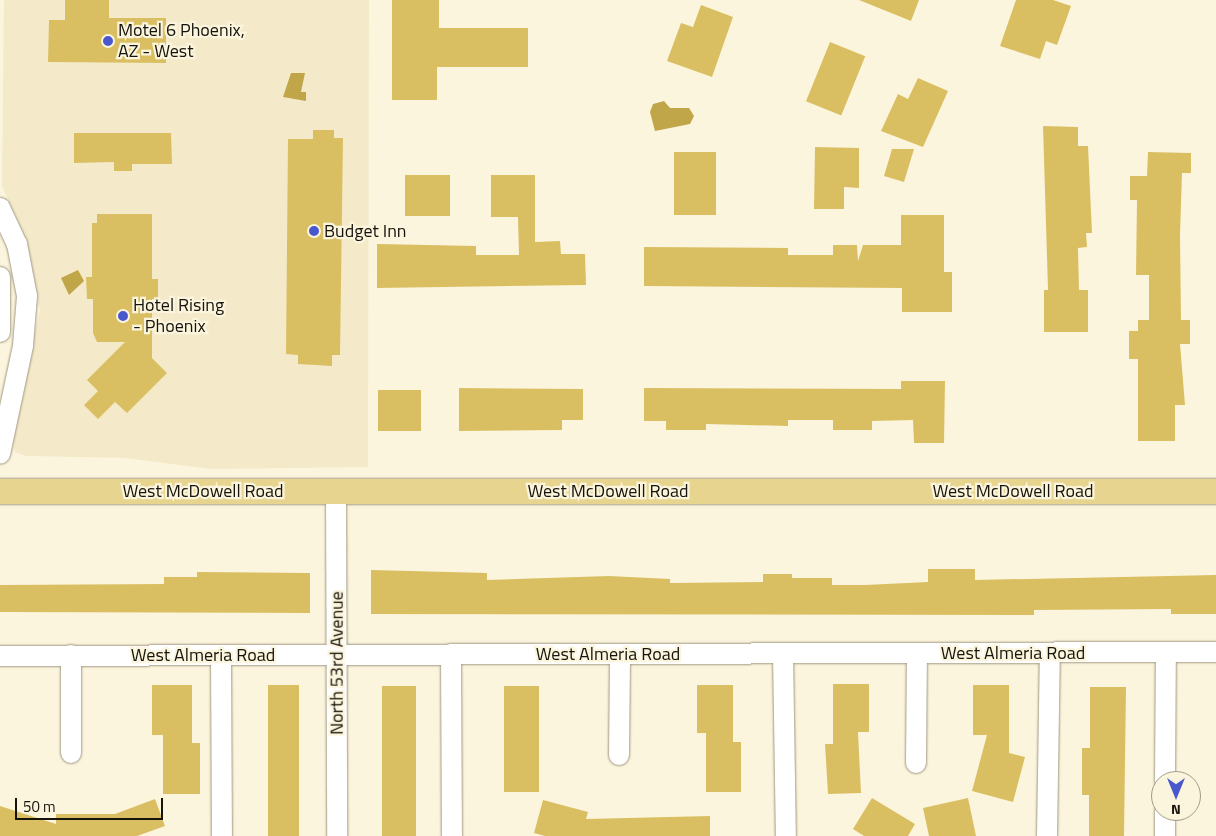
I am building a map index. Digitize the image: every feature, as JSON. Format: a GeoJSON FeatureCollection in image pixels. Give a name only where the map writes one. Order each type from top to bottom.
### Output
{"type":"FeatureCollection","features":[{"type":"Feature","properties":{"kind":"main road","name":"West McDowell Road"},"geometry":{"type":"LineString","coordinates":[[0,491],[1216,491]]}},
{"type":"Feature","properties":{"kind":"street"},"geometry":{"type":"LineString","coordinates":[[0,454],[27,319],[23,269],[11,225],[1,209]]}},
{"type":"Feature","properties":{"kind":"street"},"geometry":{"type":"LineString","coordinates":[[0,277],[0,332]]}},
{"type":"Feature","properties":{"kind":"street","name":"North 53rd Avenue"},"geometry":{"type":"LineString","coordinates":[[336,491],[338,654],[337,836]]}},
{"type":"Feature","properties":{"kind":"street"},"geometry":{"type":"LineString","coordinates":[[1048,836],[1050,652]]}},
{"type":"Feature","properties":{"kind":"street"},"geometry":{"type":"LineString","coordinates":[[1165,771],[1166,652]]}},
{"type":"Feature","properties":{"kind":"street","name":"West Almeria Road"},"geometry":{"type":"LineString","coordinates":[[0,656],[1216,652]]}},
{"type":"Feature","properties":{"kind":"street"},"geometry":{"type":"LineString","coordinates":[[783,653],[786,836]]}},
{"type":"Feature","properties":{"kind":"street"},"geometry":{"type":"LineString","coordinates":[[916,762],[917,653]]}},
{"type":"Feature","properties":{"kind":"street"},"geometry":{"type":"LineString","coordinates":[[451,654],[452,836]]}},
{"type":"Feature","properties":{"kind":"street"},"geometry":{"type":"LineString","coordinates":[[619,755],[620,654]]}},
{"type":"Feature","properties":{"kind":"street"},"geometry":{"type":"LineString","coordinates":[[221,655],[222,836]]}},
{"type":"Feature","properties":{"kind":"street"},"geometry":{"type":"LineString","coordinates":[[71,656],[72,753]]}},
{"type":"Feature","properties":{"kind":"street"},"geometry":{"type":"LineString","coordinates":[[1165,821],[1165,836]]}},
{"type":"Feature","properties":{"kind":"shaded area"},"geometry":{"type":"Polygon","coordinates":[[[4,0],[369,0],[368,467],[211,469],[125,458],[26,456],[15,452],[11,434],[40,310],[23,232],[2,186],[4,0]]]}},
{"type":"Feature","properties":{"kind":"shaded area"},"geometry":{"type":"Polygon","coordinates":[[[291,73],[305,73],[301,92],[306,92],[306,101],[283,97],[291,73]]]}},
{"type":"Feature","properties":{"kind":"shaded area"},"geometry":{"type":"Polygon","coordinates":[[[664,101],[670,108],[689,108],[694,116],[690,124],[655,131],[650,112],[653,104],[664,101]]]}},
{"type":"Feature","properties":{"kind":"shaded area"},"geometry":{"type":"Polygon","coordinates":[[[78,270],[84,281],[69,295],[61,278],[78,270]]]}},
{"type":"Feature","properties":{"kind":"building","name":"Motel 6 Phoenix, AZ - West"},"geometry":{"type":"Polygon","coordinates":[[[65,0],[109,0],[109,18],[166,18],[166,63],[48,62],[49,20],[65,20],[65,0]]]}},
{"type":"Feature","properties":{"kind":"building"},"geometry":{"type":"Polygon","coordinates":[[[392,0],[439,0],[439,28],[528,28],[528,67],[437,67],[437,100],[392,100],[392,0]]]}},
{"type":"Feature","properties":{"kind":"building"},"geometry":{"type":"Polygon","coordinates":[[[859,0],[919,0],[911,21],[859,0]]]}},
{"type":"Feature","properties":{"kind":"building"},"geometry":{"type":"Polygon","coordinates":[[[1016,0],[1053,0],[1071,6],[1057,45],[1046,41],[1040,59],[1000,46],[1016,0]]]}},
{"type":"Feature","properties":{"kind":"building"},"geometry":{"type":"Polygon","coordinates":[[[701,5],[733,17],[712,77],[667,61],[681,23],[693,27],[701,5]]]}},
{"type":"Feature","properties":{"kind":"building"},"geometry":{"type":"Polygon","coordinates":[[[830,42],[865,56],[841,116],[806,101],[830,42]]]}},
{"type":"Feature","properties":{"kind":"building"},"geometry":{"type":"Polygon","coordinates":[[[918,78],[948,91],[923,147],[881,131],[898,94],[908,99],[918,78]]]}},
{"type":"Feature","properties":{"kind":"building"},"geometry":{"type":"Polygon","coordinates":[[[1043,126],[1078,127],[1078,146],[1088,146],[1092,233],[1086,233],[1087,247],[1078,248],[1079,290],[1088,290],[1088,332],[1044,332],[1044,290],[1048,290],[1043,126]]]}},
{"type":"Feature","properties":{"kind":"building","name":"Budget Inn"},"geometry":{"type":"Polygon","coordinates":[[[313,130],[334,130],[334,138],[343,138],[340,355],[332,355],[332,366],[298,364],[298,355],[286,354],[288,139],[313,139],[313,130]]]}},
{"type":"Feature","properties":{"kind":"building"},"geometry":{"type":"Polygon","coordinates":[[[74,133],[171,133],[172,164],[132,164],[132,171],[114,171],[114,162],[74,163],[74,133]]]}},
{"type":"Feature","properties":{"kind":"building"},"geometry":{"type":"Polygon","coordinates":[[[815,147],[859,148],[859,188],[844,187],[844,209],[814,209],[815,147]]]}},
{"type":"Feature","properties":{"kind":"building"},"geometry":{"type":"Polygon","coordinates":[[[892,149],[914,149],[904,182],[884,176],[892,149]]]}},
{"type":"Feature","properties":{"kind":"building"},"geometry":{"type":"Polygon","coordinates":[[[674,152],[716,152],[716,215],[674,215],[674,152]]]}},
{"type":"Feature","properties":{"kind":"building"},"geometry":{"type":"Polygon","coordinates":[[[1148,152],[1191,153],[1191,173],[1182,173],[1180,235],[1181,320],[1190,320],[1190,344],[1180,344],[1185,405],[1175,405],[1175,441],[1138,441],[1138,359],[1129,359],[1129,331],[1138,331],[1138,320],[1149,320],[1149,275],[1136,275],[1137,200],[1130,200],[1130,176],[1147,176],[1148,152]]]}},
{"type":"Feature","properties":{"kind":"building"},"geometry":{"type":"Polygon","coordinates":[[[405,175],[450,175],[450,216],[405,216],[405,175]]]}},
{"type":"Feature","properties":{"kind":"building"},"geometry":{"type":"Polygon","coordinates":[[[491,175],[535,175],[535,242],[560,241],[561,254],[585,254],[586,285],[377,288],[377,244],[476,246],[476,255],[519,255],[518,217],[491,217],[491,175]]]}},
{"type":"Feature","properties":{"kind":"building","name":"Hotel Rising - Phoenix"},"geometry":{"type":"Polygon","coordinates":[[[97,214],[152,214],[152,279],[158,279],[158,299],[152,299],[152,358],[167,373],[127,413],[115,402],[98,419],[84,405],[98,391],[87,380],[125,342],[97,342],[93,333],[93,299],[87,299],[86,277],[92,277],[92,223],[97,223],[97,214]]]}},
{"type":"Feature","properties":{"kind":"building"},"geometry":{"type":"Polygon","coordinates":[[[901,215],[944,215],[944,272],[952,272],[952,312],[902,312],[902,288],[644,286],[644,247],[788,248],[788,255],[833,255],[833,245],[857,245],[858,261],[863,245],[901,245],[901,215]]]}},
{"type":"Feature","properties":{"kind":"building"},"geometry":{"type":"Polygon","coordinates":[[[901,381],[945,381],[944,443],[914,443],[913,420],[872,421],[872,430],[833,430],[833,420],[788,420],[788,426],[706,424],[706,430],[666,430],[666,421],[644,421],[644,388],[901,389],[901,381]]]}},
{"type":"Feature","properties":{"kind":"building"},"geometry":{"type":"Polygon","coordinates":[[[459,388],[583,389],[583,420],[562,420],[562,430],[459,431],[459,388]]]}},
{"type":"Feature","properties":{"kind":"building"},"geometry":{"type":"Polygon","coordinates":[[[378,390],[421,390],[421,431],[378,431],[378,390]]]}},
{"type":"Feature","properties":{"kind":"building"},"geometry":{"type":"Polygon","coordinates":[[[928,569],[975,569],[975,580],[1216,575],[1216,614],[1171,614],[1171,609],[1034,610],[1034,615],[371,614],[371,570],[487,573],[487,580],[609,576],[670,579],[670,583],[763,582],[763,574],[792,574],[792,578],[832,578],[832,585],[865,585],[928,582],[928,569]]]}},
{"type":"Feature","properties":{"kind":"building"},"geometry":{"type":"Polygon","coordinates":[[[197,572],[310,573],[310,613],[0,612],[0,585],[164,584],[164,577],[197,577],[197,572]]]}},
{"type":"Feature","properties":{"kind":"building"},"geometry":{"type":"Polygon","coordinates":[[[833,684],[869,684],[869,732],[858,732],[861,793],[828,794],[825,744],[833,744],[833,684]]]}},
{"type":"Feature","properties":{"kind":"building"},"geometry":{"type":"Polygon","coordinates":[[[152,685],[192,685],[192,743],[200,743],[200,794],[163,794],[163,735],[152,735],[152,685]]]}},
{"type":"Feature","properties":{"kind":"building"},"geometry":{"type":"Polygon","coordinates":[[[268,685],[299,685],[299,836],[268,836],[268,685]]]}},
{"type":"Feature","properties":{"kind":"building"},"geometry":{"type":"Polygon","coordinates":[[[697,685],[733,685],[733,742],[741,742],[741,792],[706,792],[706,733],[697,733],[697,685]]]}},
{"type":"Feature","properties":{"kind":"building"},"geometry":{"type":"Polygon","coordinates":[[[973,685],[1009,685],[1009,753],[1025,757],[1013,802],[972,791],[987,735],[973,735],[973,685]]]}},
{"type":"Feature","properties":{"kind":"building"},"geometry":{"type":"Polygon","coordinates":[[[382,686],[416,686],[416,836],[382,836],[382,686]]]}},
{"type":"Feature","properties":{"kind":"building"},"geometry":{"type":"Polygon","coordinates":[[[504,686],[539,686],[539,792],[504,792],[504,686]]]}},
{"type":"Feature","properties":{"kind":"building"},"geometry":{"type":"Polygon","coordinates":[[[1090,687],[1126,687],[1124,836],[1089,836],[1089,795],[1082,795],[1082,748],[1090,748],[1090,687]]]}},
{"type":"Feature","properties":{"kind":"building"},"geometry":{"type":"Polygon","coordinates":[[[872,798],[915,824],[908,836],[864,836],[853,829],[872,798]]]}},
{"type":"Feature","properties":{"kind":"building"},"geometry":{"type":"Polygon","coordinates":[[[968,798],[976,836],[929,836],[923,808],[968,798]]]}},
{"type":"Feature","properties":{"kind":"building"},"geometry":{"type":"Polygon","coordinates":[[[155,799],[165,826],[137,836],[0,836],[0,806],[56,824],[56,814],[115,814],[155,799]]]}},
{"type":"Feature","properties":{"kind":"building"},"geometry":{"type":"Polygon","coordinates":[[[543,800],[588,812],[586,819],[710,816],[710,836],[545,836],[534,833],[543,800]]]}},
{"type":"Feature","properties":{"kind":"place","name":"Motel 6 Phoenix, AZ - West"},"geometry":{"type":"Point","coordinates":[108,41]}},
{"type":"Feature","properties":{"kind":"place","name":"Budget Inn"},"geometry":{"type":"Point","coordinates":[314,231]}},
{"type":"Feature","properties":{"kind":"place","name":"Hotel Rising - Phoenix"},"geometry":{"type":"Point","coordinates":[123,316]}}]}
